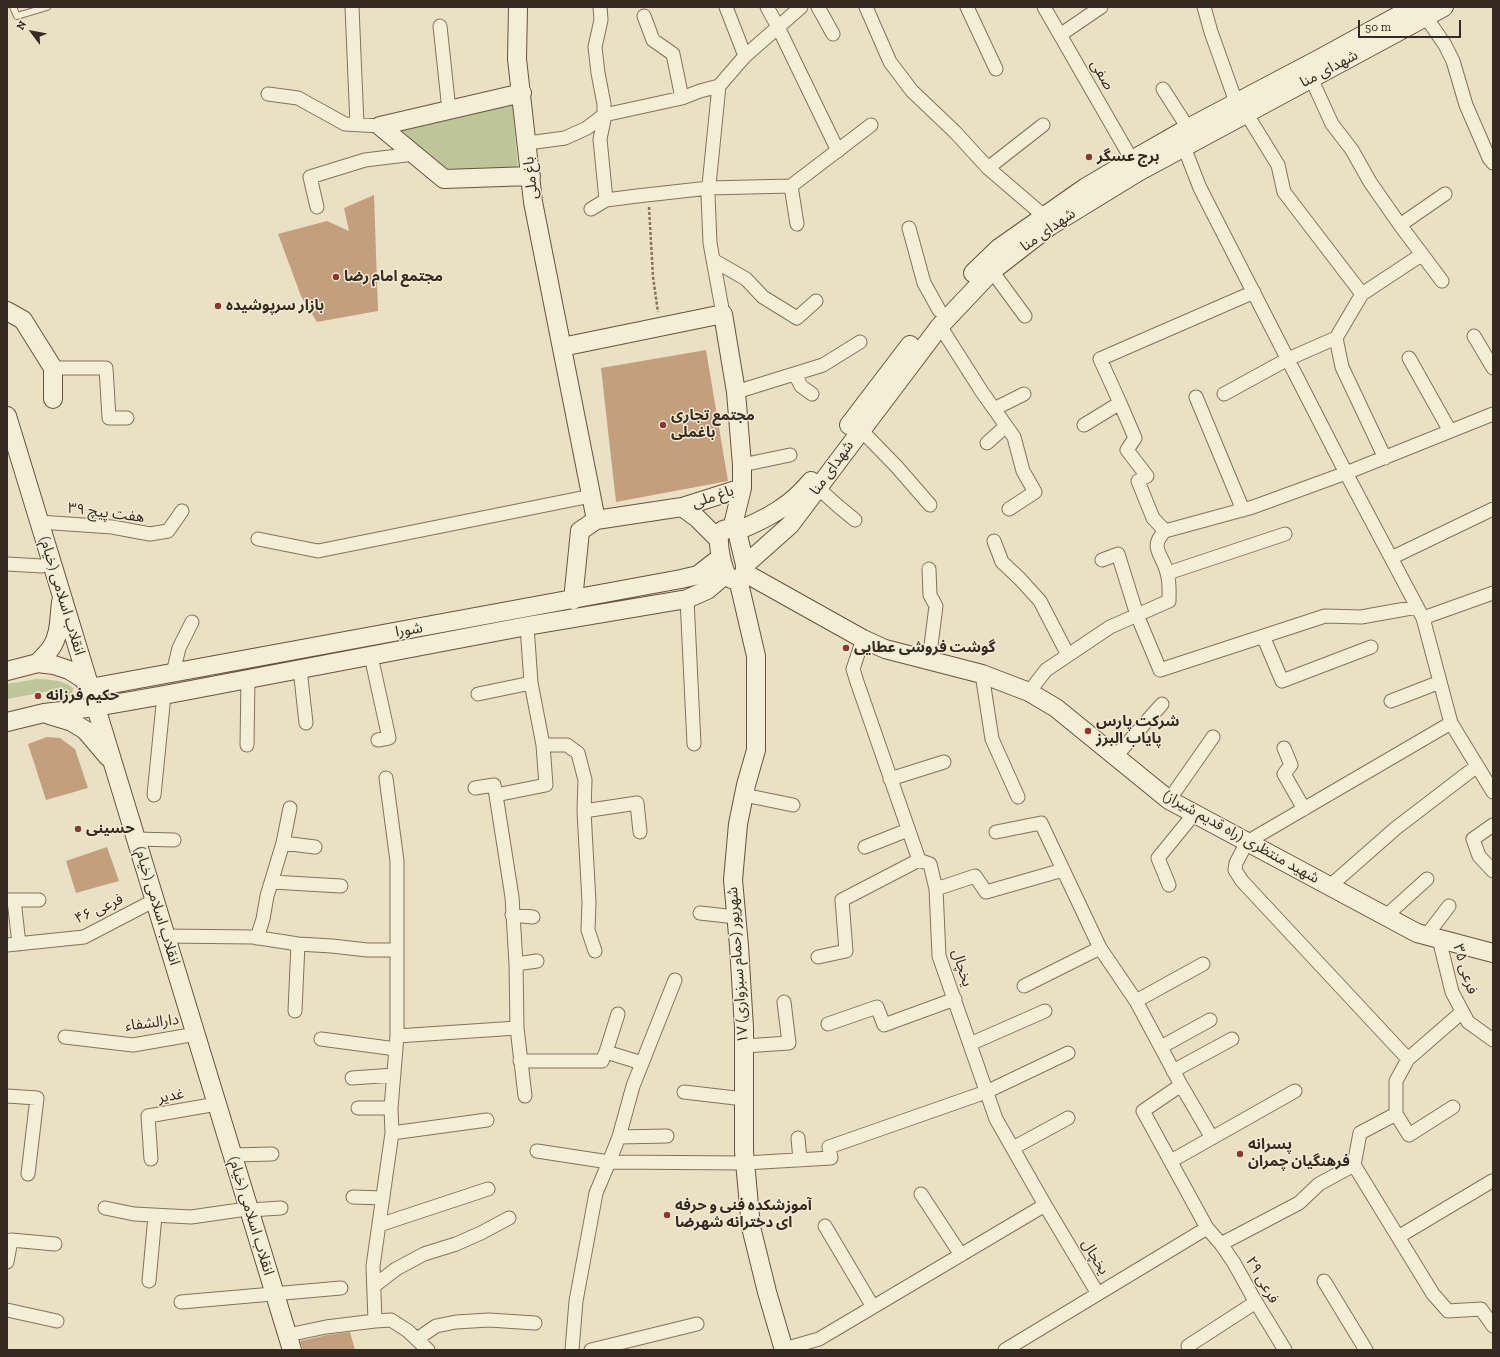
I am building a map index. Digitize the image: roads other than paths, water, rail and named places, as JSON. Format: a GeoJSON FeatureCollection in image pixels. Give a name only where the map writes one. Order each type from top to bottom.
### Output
{"type":"FeatureCollection","features":[{"type":"Feature","properties":{"kind":"street"},"geometry":{"type":"LineString","coordinates":[[352,7],[357,125]]}},
{"type":"Feature","properties":{"kind":"street","name":"باغ ملی"},"geometry":{"type":"LineString","coordinates":[[518,7],[517,59],[528,143],[533,202],[596,520],[682,507],[742,488],[742,466],[736,392],[722,314]]}},
{"type":"Feature","properties":{"kind":"street"},"geometry":{"type":"LineString","coordinates":[[600,7],[601,20],[596,47],[598,73],[604,104],[604,115],[600,139],[606,200]]}},
{"type":"Feature","properties":{"kind":"street"},"geometry":{"type":"LineString","coordinates":[[726,7],[745,56]]}},
{"type":"Feature","properties":{"kind":"street"},"geometry":{"type":"LineString","coordinates":[[767,7],[838,151]]}},
{"type":"Feature","properties":{"kind":"street"},"geometry":{"type":"LineString","coordinates":[[562,347],[722,314],[710,243],[709,188],[719,86],[745,56],[801,7]]}},
{"type":"Feature","properties":{"kind":"street"},"geometry":{"type":"LineString","coordinates":[[818,7],[833,34]]}},
{"type":"Feature","properties":{"kind":"street"},"geometry":{"type":"LineString","coordinates":[[866,7],[890,62],[912,91],[955,132],[988,168],[1044,216]]}},
{"type":"Feature","properties":{"kind":"street"},"geometry":{"type":"LineString","coordinates":[[967,7],[996,69]]}},
{"type":"Feature","properties":{"kind":"street","name":"صفی"},"geometry":{"type":"LineString","coordinates":[[1044,7],[1135,166]]}},
{"type":"Feature","properties":{"kind":"street"},"geometry":{"type":"LineString","coordinates":[[1060,35],[1101,7]]}},
{"type":"Feature","properties":{"kind":"street"},"geometry":{"type":"LineString","coordinates":[[1204,7],[1210,32],[1241,108],[1278,165],[1284,192],[1362,294]]}},
{"type":"Feature","properties":{"kind":"street","name":"شهدای منا"},"geometry":{"type":"LineString","coordinates":[[727,539],[787,506],[804,490],[814,485],[861,430],[964,282],[998,248],[1086,187],[1184,147],[1241,108],[1319,59],[1420,12],[1444,7]]}},
{"type":"Feature","properties":{"kind":"street"},"geometry":{"type":"LineString","coordinates":[[1420,12],[1445,45],[1453,60],[1466,105],[1489,158],[1493,163]]}},
{"type":"Feature","properties":{"kind":"street","name":"شهدای منا"},"geometry":{"type":"LineString","coordinates":[[738,573],[790,525],[882,380],[940,318],[992,271],[1050,226],[1188,128],[1241,108],[1311,78],[1420,12]]}},
{"type":"Feature","properties":{"kind":"street"},"geometry":{"type":"LineString","coordinates":[[644,16],[653,40],[672,54],[676,65],[682,98]]}},
{"type":"Feature","properties":{"kind":"street"},"geometry":{"type":"LineString","coordinates":[[440,26],[449,110]]}},
{"type":"Feature","properties":{"kind":"street"},"geometry":{"type":"LineString","coordinates":[[1311,78],[1332,124],[1352,150],[1370,182],[1400,226],[1442,281]]}},
{"type":"Feature","properties":{"kind":"street"},"geometry":{"type":"LineString","coordinates":[[528,143],[565,138],[587,128],[604,115],[682,98],[700,90],[719,86]]}},
{"type":"Feature","properties":{"kind":"street"},"geometry":{"type":"LineString","coordinates":[[1163,89],[1188,128]]}},
{"type":"Feature","properties":{"kind":"street"},"geometry":{"type":"LineString","coordinates":[[268,94],[298,98],[346,124],[380,126],[522,93]]}},
{"type":"Feature","properties":{"kind":"street"},"geometry":{"type":"LineString","coordinates":[[988,168],[1043,125]]}},
{"type":"Feature","properties":{"kind":"street"},"geometry":{"type":"LineString","coordinates":[[380,126],[444,179],[531,176]]}},
{"type":"Feature","properties":{"kind":"street"},"geometry":{"type":"LineString","coordinates":[[591,209],[606,200],[648,195],[709,188],[791,186],[872,126]]}},
{"type":"Feature","properties":{"kind":"street"},"geometry":{"type":"LineString","coordinates":[[1184,147],[1200,188],[1346,473],[1420,613],[1451,723],[1493,792]]}},
{"type":"Feature","properties":{"kind":"street"},"geometry":{"type":"LineString","coordinates":[[317,207],[310,177],[365,160],[414,154]]}},
{"type":"Feature","properties":{"kind":"street"},"geometry":{"type":"LineString","coordinates":[[791,186],[797,224]]}},
{"type":"Feature","properties":{"kind":"street"},"geometry":{"type":"LineString","coordinates":[[1400,226],[1445,194]]}},
{"type":"Feature","properties":{"kind":"street"},"geometry":{"type":"LineString","coordinates":[[909,228],[924,283],[940,318],[982,392],[1014,437],[1023,471],[1035,492],[1008,509]]}},
{"type":"Feature","properties":{"kind":"street"},"geometry":{"type":"LineString","coordinates":[[1224,394],[1288,359],[1336,338],[1362,294],[1421,255]]}},
{"type":"Feature","properties":{"kind":"street"},"geometry":{"type":"LineString","coordinates":[[713,260],[746,279],[763,297],[797,318],[816,301]]}},
{"type":"Feature","properties":{"kind":"street"},"geometry":{"type":"LineString","coordinates":[[992,271],[1025,316]]}},
{"type":"Feature","properties":{"kind":"street"},"geometry":{"type":"LineString","coordinates":[[1165,531],[1153,518],[1138,481],[1147,476],[1127,450],[1134,438],[1100,359],[1254,292]]}},
{"type":"Feature","properties":{"kind":"street"},"geometry":{"type":"LineString","coordinates":[[7,311],[23,320],[53,368],[53,399]]}},
{"type":"Feature","properties":{"kind":"street"},"geometry":{"type":"LineString","coordinates":[[1474,336],[1493,368]]}},
{"type":"Feature","properties":{"kind":"street"},"geometry":{"type":"LineString","coordinates":[[1336,338],[1342,367],[1385,458]]}},
{"type":"Feature","properties":{"kind":"street"},"geometry":{"type":"LineString","coordinates":[[736,392],[823,365],[860,342]]}},
{"type":"Feature","properties":{"kind":"street"},"geometry":{"type":"LineString","coordinates":[[1409,358],[1450,431]]}},
{"type":"Feature","properties":{"kind":"street"},"geometry":{"type":"LineString","coordinates":[[53,368],[106,368],[109,418],[127,418]]}},
{"type":"Feature","properties":{"kind":"street"},"geometry":{"type":"LineString","coordinates":[[795,374],[801,386],[812,394]]}},
{"type":"Feature","properties":{"kind":"street"},"geometry":{"type":"LineString","coordinates":[[994,409],[1024,394]]}},
{"type":"Feature","properties":{"kind":"street"},"geometry":{"type":"LineString","coordinates":[[1196,397],[1242,510]]}},
{"type":"Feature","properties":{"kind":"street"},"geometry":{"type":"LineString","coordinates":[[1084,425],[1120,403]]}},
{"type":"Feature","properties":{"kind":"street"},"geometry":{"type":"LineString","coordinates":[[1029,692],[1046,670],[1110,627],[1169,601],[1168,573],[1157,547],[1158,538],[1165,531],[1242,510],[1346,473],[1493,414]]}},
{"type":"Feature","properties":{"kind":"street","name":"انقلاب اسلامی (خیام)"},"geometry":{"type":"LineString","coordinates":[[7,416],[233,1156],[245,1210],[275,1294],[290,1343]]}},
{"type":"Feature","properties":{"kind":"street"},"geometry":{"type":"LineString","coordinates":[[987,443],[1006,426]]}},
{"type":"Feature","properties":{"kind":"street"},"geometry":{"type":"LineString","coordinates":[[861,430],[897,467],[930,505]]}},
{"type":"Feature","properties":{"kind":"street"},"geometry":{"type":"LineString","coordinates":[[742,466],[790,456]]}},
{"type":"Feature","properties":{"kind":"street"},"geometry":{"type":"LineString","coordinates":[[814,485],[855,520]]}},
{"type":"Feature","properties":{"kind":"street"},"geometry":{"type":"LineString","coordinates":[[738,573],[727,539],[742,488]]}},
{"type":"Feature","properties":{"kind":"street"},"geometry":{"type":"LineString","coordinates":[[258,539],[318,551],[591,496]]}},
{"type":"Feature","properties":{"kind":"street"},"geometry":{"type":"LineString","coordinates":[[682,507],[727,539],[738,573]]}},
{"type":"Feature","properties":{"kind":"street"},"geometry":{"type":"LineString","coordinates":[[1391,558],[1493,509]]}},
{"type":"Feature","properties":{"kind":"street","name":"هفت پیچ ۳۹"},"geometry":{"type":"LineString","coordinates":[[39,522],[112,527],[150,534],[168,530],[182,511]]}},
{"type":"Feature","properties":{"kind":"street"},"geometry":{"type":"LineString","coordinates":[[573,600],[580,531],[596,520]]}},
{"type":"Feature","properties":{"kind":"street"},"geometry":{"type":"LineString","coordinates":[[1168,573],[1285,534]]}},
{"type":"Feature","properties":{"kind":"street","name":"شورا"},"geometry":{"type":"LineString","coordinates":[[90,688],[682,579],[698,575],[727,539]]}},
{"type":"Feature","properties":{"kind":"street"},"geometry":{"type":"LineString","coordinates":[[994,541],[1002,562],[1040,601],[1068,655]]}},
{"type":"Feature","properties":{"kind":"street"},"geometry":{"type":"LineString","coordinates":[[1102,560],[1118,554],[1137,615],[1160,670],[1325,616],[1361,617],[1420,613],[1491,596]]}},
{"type":"Feature","properties":{"kind":"street"},"geometry":{"type":"LineString","coordinates":[[7,564],[42,566]]}},
{"type":"Feature","properties":{"kind":"street"},"geometry":{"type":"LineString","coordinates":[[929,569],[930,595],[936,606],[929,661]]}},
{"type":"Feature","properties":{"kind":"street","name":"شورا"},"geometry":{"type":"LineString","coordinates":[[7,722],[44,713],[96,707],[164,695],[527,626],[687,599],[738,573]]}},
{"type":"Feature","properties":{"kind":"street","name":"شهید منتظری (راه قدیم شیراز)"},"geometry":{"type":"LineString","coordinates":[[738,573],[863,639],[885,649],[982,674],[1029,692],[1056,708],[1169,800],[1417,933],[1493,953]]}},
{"type":"Feature","properties":{"kind":"street","name":"۱۷ شهریور (حمام سبزواری)"},"geometry":{"type":"LineString","coordinates":[[738,573],[756,656],[756,750],[738,824],[732,880],[743,1013],[744,1151],[751,1227],[767,1292],[784,1350]]}},
{"type":"Feature","properties":{"kind":"street"},"geometry":{"type":"LineString","coordinates":[[38,663],[50,649],[57,636],[62,596]]}},
{"type":"Feature","properties":{"kind":"street"},"geometry":{"type":"LineString","coordinates":[[687,599],[694,744]]}},
{"type":"Feature","properties":{"kind":"street"},"geometry":{"type":"LineString","coordinates":[[173,673],[179,648],[192,622]]}},
{"type":"Feature","properties":{"kind":"street"},"geometry":{"type":"LineString","coordinates":[[496,795],[546,785],[543,745],[531,683],[527,626]]}},
{"type":"Feature","properties":{"kind":"street"},"geometry":{"type":"LineString","coordinates":[[1264,636],[1282,681],[1371,647]]}},
{"type":"Feature","properties":{"kind":"street","name":"یخچال"},"geometry":{"type":"LineString","coordinates":[[863,639],[853,669],[919,860],[930,864],[936,889],[939,956],[986,1092],[996,1119],[1098,1294]]}},
{"type":"Feature","properties":{"kind":"street"},"geometry":{"type":"LineString","coordinates":[[371,656],[389,738],[378,740]]}},
{"type":"Feature","properties":{"kind":"street"},"geometry":{"type":"LineString","coordinates":[[7,672],[38,663],[54,665],[69,670],[82,678],[90,688]]}},
{"type":"Feature","properties":{"kind":"street"},"geometry":{"type":"LineString","coordinates":[[300,669],[306,723]]}},
{"type":"Feature","properties":{"kind":"street"},"geometry":{"type":"LineString","coordinates":[[982,674],[992,739],[1018,798]]}},
{"type":"Feature","properties":{"kind":"street"},"geometry":{"type":"LineString","coordinates":[[247,745],[248,679]]}},
{"type":"Feature","properties":{"kind":"street"},"geometry":{"type":"LineString","coordinates":[[1391,701],[1440,682]]}},
{"type":"Feature","properties":{"kind":"street"},"geometry":{"type":"LineString","coordinates":[[478,694],[531,683]]}},
{"type":"Feature","properties":{"kind":"street"},"geometry":{"type":"LineString","coordinates":[[154,795],[164,695]]}},
{"type":"Feature","properties":{"kind":"street"},"geometry":{"type":"LineString","coordinates":[[1116,756],[1162,704]]}},
{"type":"Feature","properties":{"kind":"street"},"geometry":{"type":"LineString","coordinates":[[44,713],[72,722],[85,730],[113,763]]}},
{"type":"Feature","properties":{"kind":"street"},"geometry":{"type":"LineString","coordinates":[[1408,1059],[1242,882],[1235,870],[1236,863],[1247,842],[1451,723]]}},
{"type":"Feature","properties":{"kind":"street"},"geometry":{"type":"LineString","coordinates":[[1169,800],[1213,737]]}},
{"type":"Feature","properties":{"kind":"street"},"geometry":{"type":"LineString","coordinates":[[543,745],[567,745],[578,753],[585,780],[584,812],[588,930],[595,951]]}},
{"type":"Feature","properties":{"kind":"street"},"geometry":{"type":"LineString","coordinates":[[1284,748],[1290,764],[1284,774],[1304,809]]}},
{"type":"Feature","properties":{"kind":"street"},"geometry":{"type":"LineString","coordinates":[[890,779],[944,762]]}},
{"type":"Feature","properties":{"kind":"street"},"geometry":{"type":"LineString","coordinates":[[1330,886],[1396,828],[1477,766]]}},
{"type":"Feature","properties":{"kind":"street"},"geometry":{"type":"LineString","coordinates":[[374,1321],[373,1266],[392,1133],[391,1108],[397,1036],[397,861],[386,778]]}},
{"type":"Feature","properties":{"kind":"street"},"geometry":{"type":"LineString","coordinates":[[475,788],[494,785],[496,795],[512,897],[516,964],[517,1028],[525,1096]]}},
{"type":"Feature","properties":{"kind":"street"},"geometry":{"type":"LineString","coordinates":[[744,795],[793,805]]}},
{"type":"Feature","properties":{"kind":"street"},"geometry":{"type":"LineString","coordinates":[[584,812],[638,803],[640,832]]}},
{"type":"Feature","properties":{"kind":"street"},"geometry":{"type":"LineString","coordinates":[[257,938],[283,843],[290,808]]}},
{"type":"Feature","properties":{"kind":"street"},"geometry":{"type":"LineString","coordinates":[[1169,885],[1158,858],[1194,814]]}},
{"type":"Feature","properties":{"kind":"street"},"geometry":{"type":"LineString","coordinates":[[996,832],[1041,823],[1100,948],[1136,1001],[1181,1085],[1212,1138]]}},
{"type":"Feature","properties":{"kind":"street"},"geometry":{"type":"LineString","coordinates":[[1493,825],[1473,839],[1479,856],[1493,871]]}},
{"type":"Feature","properties":{"kind":"street"},"geometry":{"type":"LineString","coordinates":[[865,847],[908,830]]}},
{"type":"Feature","properties":{"kind":"street"},"geometry":{"type":"LineString","coordinates":[[136,839],[174,840]]}},
{"type":"Feature","properties":{"kind":"street"},"geometry":{"type":"LineString","coordinates":[[283,843],[315,847]]}},
{"type":"Feature","properties":{"kind":"street"},"geometry":{"type":"LineString","coordinates":[[818,957],[846,951],[842,900],[919,860]]}},
{"type":"Feature","properties":{"kind":"street"},"geometry":{"type":"LineString","coordinates":[[936,889],[975,876],[986,892],[1063,870]]}},
{"type":"Feature","properties":{"kind":"street"},"geometry":{"type":"LineString","coordinates":[[1386,916],[1427,879]]}},
{"type":"Feature","properties":{"kind":"street"},"geometry":{"type":"LineString","coordinates":[[272,882],[342,886]]}},
{"type":"Feature","properties":{"kind":"street"},"geometry":{"type":"LineString","coordinates":[[13,945],[10,900],[39,900]]}},
{"type":"Feature","properties":{"kind":"street","name":"فرعی ۴۶"},"geometry":{"type":"LineString","coordinates":[[13,945],[84,937],[155,900]]}},
{"type":"Feature","properties":{"kind":"street"},"geometry":{"type":"LineString","coordinates":[[1433,937],[1449,906]]}},
{"type":"Feature","properties":{"kind":"street"},"geometry":{"type":"LineString","coordinates":[[700,912],[736,916]]}},
{"type":"Feature","properties":{"kind":"street"},"geometry":{"type":"LineString","coordinates":[[512,915],[533,916]]}},
{"type":"Feature","properties":{"kind":"street"},"geometry":{"type":"LineString","coordinates":[[166,936],[257,938],[298,944],[368,950],[397,950]]}},
{"type":"Feature","properties":{"kind":"street","name":"فرعی ۳۵"},"geometry":{"type":"LineString","coordinates":[[1433,937],[1452,992],[1462,1012],[1468,1022],[1493,1040]]}},
{"type":"Feature","properties":{"kind":"street"},"geometry":{"type":"LineString","coordinates":[[295,1011],[298,944]]}},
{"type":"Feature","properties":{"kind":"street"},"geometry":{"type":"LineString","coordinates":[[1024,986],[1100,948]]}},
{"type":"Feature","properties":{"kind":"street"},"geometry":{"type":"LineString","coordinates":[[516,964],[537,961]]}},
{"type":"Feature","properties":{"kind":"street"},"geometry":{"type":"LineString","coordinates":[[1136,1001],[1203,964]]}},
{"type":"Feature","properties":{"kind":"street"},"geometry":{"type":"LineString","coordinates":[[572,1350],[576,1301],[596,1193],[619,1137],[633,1086],[675,980]]}},
{"type":"Feature","properties":{"kind":"street"},"geometry":{"type":"LineString","coordinates":[[828,1024],[876,1007],[884,1025],[955,999]]}},
{"type":"Feature","properties":{"kind":"street"},"geometry":{"type":"LineString","coordinates":[[744,1046],[789,1043],[784,1002]]}},
{"type":"Feature","properties":{"kind":"street"},"geometry":{"type":"LineString","coordinates":[[970,1044],[1045,1011]]}},
{"type":"Feature","properties":{"kind":"street"},"geometry":{"type":"LineString","coordinates":[[1453,1107],[1409,1135],[1396,1114],[1396,1080],[1408,1059],[1462,1012]]}},
{"type":"Feature","properties":{"kind":"street"},"geometry":{"type":"LineString","coordinates":[[520,1061],[602,1061],[618,1014]]}},
{"type":"Feature","properties":{"kind":"street"},"geometry":{"type":"LineString","coordinates":[[1161,1047],[1210,1020]]}},
{"type":"Feature","properties":{"kind":"street"},"geometry":{"type":"LineString","coordinates":[[397,1036],[517,1028]]}},
{"type":"Feature","properties":{"kind":"street","name":"دارالشفاء"},"geometry":{"type":"LineString","coordinates":[[65,1037],[133,1045],[196,1034]]}},
{"type":"Feature","properties":{"kind":"street"},"geometry":{"type":"LineString","coordinates":[[1174,1071],[1232,1039]]}},
{"type":"Feature","properties":{"kind":"street"},"geometry":{"type":"LineString","coordinates":[[321,1040],[396,1049]]}},
{"type":"Feature","properties":{"kind":"street"},"geometry":{"type":"LineString","coordinates":[[606,1052],[642,1064]]}},
{"type":"Feature","properties":{"kind":"street"},"geometry":{"type":"LineString","coordinates":[[537,1151],[609,1162],[745,1163],[831,1158],[829,1147],[986,1092],[1068,1053]]}},
{"type":"Feature","properties":{"kind":"street"},"geometry":{"type":"LineString","coordinates":[[352,1078],[394,1075]]}},
{"type":"Feature","properties":{"kind":"street","name":"فرعی ۲۹"},"geometry":{"type":"LineString","coordinates":[[1181,1085],[1143,1110],[1207,1228],[1221,1244],[1234,1263],[1285,1350]]}},
{"type":"Feature","properties":{"kind":"street"},"geometry":{"type":"LineString","coordinates":[[1170,1161],[1295,1091]]}},
{"type":"Feature","properties":{"kind":"street"},"geometry":{"type":"LineString","coordinates":[[684,1092],[744,1099]]}},
{"type":"Feature","properties":{"kind":"street"},"geometry":{"type":"LineString","coordinates":[[7,1096],[37,1098],[28,1174]]}},
{"type":"Feature","properties":{"kind":"street","name":"غدیر"},"geometry":{"type":"LineString","coordinates":[[151,1159],[148,1116],[217,1104]]}},
{"type":"Feature","properties":{"kind":"street"},"geometry":{"type":"LineString","coordinates":[[358,1108],[391,1108]]}},
{"type":"Feature","properties":{"kind":"street"},"geometry":{"type":"LineString","coordinates":[[1396,1114],[1360,1133],[1354,1166],[1433,1294],[1448,1311],[1481,1309],[1492,1321]]}},
{"type":"Feature","properties":{"kind":"street"},"geometry":{"type":"LineString","coordinates":[[1013,1148],[1068,1118]]}},
{"type":"Feature","properties":{"kind":"street"},"geometry":{"type":"LineString","coordinates":[[392,1133],[487,1120]]}},
{"type":"Feature","properties":{"kind":"street"},"geometry":{"type":"LineString","coordinates":[[619,1137],[667,1136]]}},
{"type":"Feature","properties":{"kind":"street"},"geometry":{"type":"LineString","coordinates":[[798,1138],[800,1160]]}},
{"type":"Feature","properties":{"kind":"street"},"geometry":{"type":"LineString","coordinates":[[233,1156],[272,1154]]}},
{"type":"Feature","properties":{"kind":"street"},"geometry":{"type":"LineString","coordinates":[[1221,1244],[1299,1203],[1319,1184],[1354,1166]]}},
{"type":"Feature","properties":{"kind":"street"},"geometry":{"type":"LineString","coordinates":[[1398,1237],[1492,1181]]}},
{"type":"Feature","properties":{"kind":"street"},"geometry":{"type":"LineString","coordinates":[[379,1226],[488,1189]]}},
{"type":"Feature","properties":{"kind":"street"},"geometry":{"type":"LineString","coordinates":[[921,1194],[961,1255]]}},
{"type":"Feature","properties":{"kind":"street"},"geometry":{"type":"LineString","coordinates":[[353,1197],[383,1198]]}},
{"type":"Feature","properties":{"kind":"street"},"geometry":{"type":"LineString","coordinates":[[784,1350],[822,1344],[873,1307],[1045,1205]]}},
{"type":"Feature","properties":{"kind":"street"},"geometry":{"type":"LineString","coordinates":[[105,1208],[134,1214],[191,1217],[245,1210],[281,1208]]}},
{"type":"Feature","properties":{"kind":"street"},"geometry":{"type":"LineString","coordinates":[[149,1282],[155,1216]]}},
{"type":"Feature","properties":{"kind":"street"},"geometry":{"type":"LineString","coordinates":[[374,1286],[396,1269],[424,1254],[456,1244],[509,1218]]}},
{"type":"Feature","properties":{"kind":"street"},"geometry":{"type":"LineString","coordinates":[[825,1226],[873,1307]]}},
{"type":"Feature","properties":{"kind":"street"},"geometry":{"type":"LineString","coordinates":[[1005,1350],[1207,1228]]}},
{"type":"Feature","properties":{"kind":"street"},"geometry":{"type":"LineString","coordinates":[[7,1262],[11,1240],[55,1244]]}},
{"type":"Feature","properties":{"kind":"street"},"geometry":{"type":"LineString","coordinates":[[1324,1281],[1366,1350]]}},
{"type":"Feature","properties":{"kind":"street"},"geometry":{"type":"LineString","coordinates":[[181,1302],[341,1288]]}},
{"type":"Feature","properties":{"kind":"street"},"geometry":{"type":"LineString","coordinates":[[1188,1346],[1256,1302]]}},
{"type":"Feature","properties":{"kind":"street"},"geometry":{"type":"LineString","coordinates":[[7,1310],[57,1321]]}},
{"type":"Feature","properties":{"kind":"street"},"geometry":{"type":"LineString","coordinates":[[290,1343],[326,1327],[391,1320],[408,1331],[428,1350]]}},
{"type":"Feature","properties":{"kind":"street"},"geometry":{"type":"LineString","coordinates":[[417,1339],[436,1326],[456,1322],[489,1320],[535,1323]]}},
{"type":"Feature","properties":{"kind":"street"},"geometry":{"type":"LineString","coordinates":[[591,1350],[697,1324]]}},
{"type":"Feature","properties":{"kind":"lane"},"geometry":{"type":"LineString","coordinates":[[13,7],[17,16],[47,7]]}},
{"type":"Feature","properties":{"kind":"place","name":"برج عسگر"},"geometry":{"type":"Point","coordinates":[1089,157]}},
{"type":"Feature","properties":{"kind":"place","name":"مجتمع امام رضا"},"geometry":{"type":"Point","coordinates":[336,277]}},
{"type":"Feature","properties":{"kind":"place","name":"بازار سرپوشیده"},"geometry":{"type":"Point","coordinates":[218,306]}},
{"type":"Feature","properties":{"kind":"place","name":"مجتمع تجاری باغملی"},"geometry":{"type":"Point","coordinates":[663,425]}},
{"type":"Feature","properties":{"kind":"place","name":"گوشت فروشی عطایی"},"geometry":{"type":"Point","coordinates":[846,648]}},
{"type":"Feature","properties":{"kind":"place","name":"حکیم فرزانه"},"geometry":{"type":"Point","coordinates":[38,696]}},
{"type":"Feature","properties":{"kind":"place","name":"شرکت پارس پایاب البرز"},"geometry":{"type":"Point","coordinates":[1088,731]}},
{"type":"Feature","properties":{"kind":"place","name":"حسینی"},"geometry":{"type":"Point","coordinates":[78,829]}},
{"type":"Feature","properties":{"kind":"place","name":"پسرانه فرهنگیان چمران"},"geometry":{"type":"Point","coordinates":[1240,1154]}},
{"type":"Feature","properties":{"kind":"place","name":"آموزشکده فنی و حرفه ای دخترانه شهرضا"},"geometry":{"type":"Point","coordinates":[667,1215]}}]}
